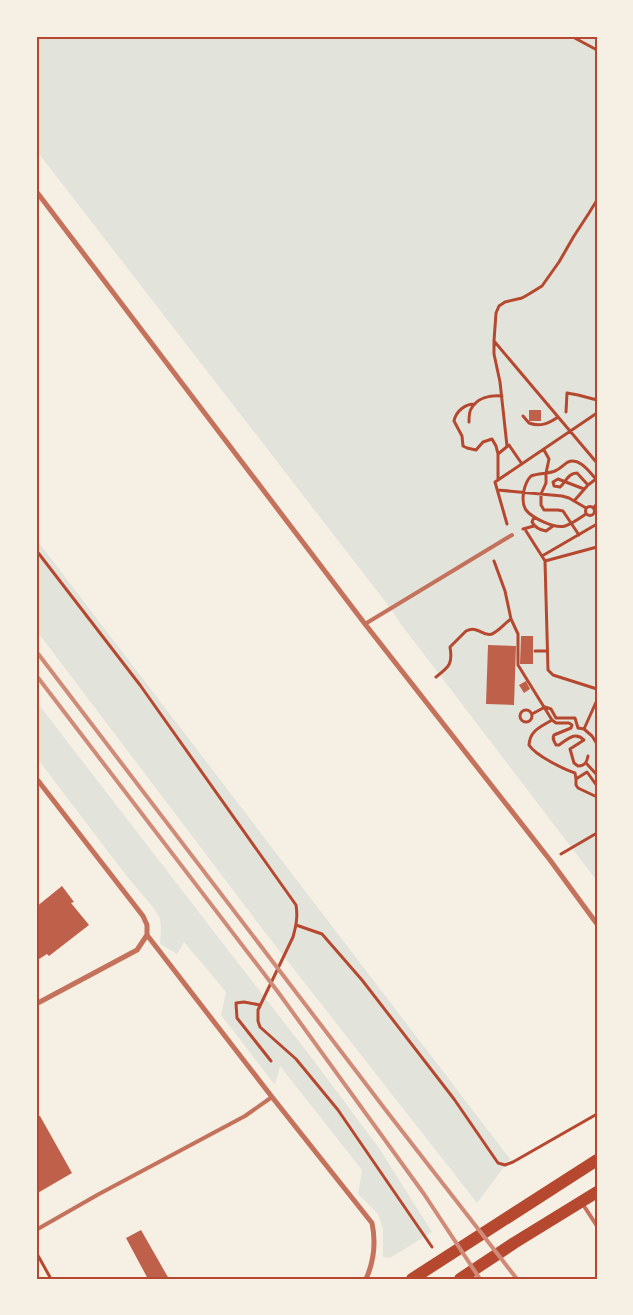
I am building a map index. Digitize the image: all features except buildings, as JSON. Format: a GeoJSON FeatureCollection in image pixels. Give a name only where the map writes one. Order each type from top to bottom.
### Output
{"type":"FeatureCollection","features":[{"type":"Feature","properties":{"kind":"main road"},"geometry":{"type":"LineString","coordinates":[[412,1279],[597,1160]]}},
{"type":"Feature","properties":{"kind":"main road"},"geometry":{"type":"LineString","coordinates":[[460,1279],[597,1192]]}},
{"type":"Feature","properties":{"kind":"street"},"geometry":{"type":"LineString","coordinates":[[36,191],[365,624],[550,860],[597,924]]}},
{"type":"Feature","properties":{"kind":"street"},"geometry":{"type":"LineString","coordinates":[[36,778],[143,916],[147,925],[147,935],[137,950],[36,1004]]}},
{"type":"Feature","properties":{"kind":"street"},"geometry":{"type":"LineString","coordinates":[[147,935],[272,1097],[372,1222],[375,1249],[366,1279]]}},
{"type":"Feature","properties":{"kind":"lane"},"geometry":{"type":"LineString","coordinates":[[365,624],[512,535]]}},
{"type":"Feature","properties":{"kind":"lane"},"geometry":{"type":"LineString","coordinates":[[36,1230],[245,1116],[272,1097]]}},
{"type":"Feature","properties":{"kind":"lane"},"geometry":{"type":"LineString","coordinates":[[580,1202],[597,1226]]}},
{"type":"Feature","properties":{"kind":"path"},"geometry":{"type":"LineString","coordinates":[[571,36],[597,50]]}},
{"type":"Feature","properties":{"kind":"path"},"geometry":{"type":"LineString","coordinates":[[507,446],[502,396],[494,354],[496,314],[500,306],[505,302],[522,298],[542,286],[560,262],[597,200]]}},
{"type":"Feature","properties":{"kind":"path"},"geometry":{"type":"LineString","coordinates":[[494,341],[597,463]]}},
{"type":"Feature","properties":{"kind":"path"},"geometry":{"type":"LineString","coordinates":[[566,412],[567,393],[578,394],[597,400]]}},
{"type":"Feature","properties":{"kind":"path"},"geometry":{"type":"LineString","coordinates":[[469,422],[470,411],[475,404],[488,396],[502,396]]}},
{"type":"Feature","properties":{"kind":"path"},"geometry":{"type":"LineString","coordinates":[[475,404],[464,407],[457,412],[454,421],[462,436],[463,446],[476,450],[483,442],[492,439],[496,446],[498,454],[498,480],[495,482],[512,535],[534,526],[546,531],[553,526]]}},
{"type":"Feature","properties":{"kind":"path"},"geometry":{"type":"LineString","coordinates":[[498,480],[597,413]]}},
{"type":"Feature","properties":{"kind":"path"},"geometry":{"type":"LineString","coordinates":[[523,416],[529,423],[539,426],[550,423],[558,417]]}},
{"type":"Feature","properties":{"kind":"path"},"geometry":{"type":"LineString","coordinates":[[498,454],[510,444],[522,464]]}},
{"type":"Feature","properties":{"kind":"path"},"geometry":{"type":"LineString","coordinates":[[544,450],[549,459],[546,483],[541,494],[541,506],[544,510],[563,511],[580,535]]}},
{"type":"Feature","properties":{"kind":"path"},"geometry":{"type":"LineString","coordinates":[[574,501],[584,488],[596,480],[581,464],[573,461],[559,469],[531,476],[526,482],[524,507],[534,517],[553,526],[566,526],[586,514],[590,516],[594,513],[593,508],[597,504]]}},
{"type":"Feature","properties":{"kind":"path"},"geometry":{"type":"LineString","coordinates":[[584,488],[566,481],[572,474],[577,473],[588,485]]}},
{"type":"Feature","properties":{"kind":"path"},"geometry":{"type":"LineString","coordinates":[[574,484],[580,482],[581,476]]}},
{"type":"Feature","properties":{"kind":"path"},"geometry":{"type":"LineString","coordinates":[[498,490],[566,496],[586,508],[593,508]]}},
{"type":"Feature","properties":{"kind":"path"},"geometry":{"type":"LineString","coordinates":[[586,508],[586,514]]}},
{"type":"Feature","properties":{"kind":"path"},"geometry":{"type":"LineString","coordinates":[[534,517],[532,520],[534,526]]}},
{"type":"Feature","properties":{"kind":"path"},"geometry":{"type":"LineString","coordinates":[[542,556],[597,524]]}},
{"type":"Feature","properties":{"kind":"path"},"geometry":{"type":"LineString","coordinates":[[524,529],[545,561],[547,665],[549,672],[597,689]]}},
{"type":"Feature","properties":{"kind":"path"},"geometry":{"type":"LineString","coordinates":[[545,561],[597,547]]}},
{"type":"Feature","properties":{"kind":"path"},"geometry":{"type":"LineString","coordinates":[[491,548],[494,564],[505,590],[511,619],[518,634],[518,665],[552,720],[556,723],[571,724],[571,728],[567,731],[554,735],[554,742],[560,745],[577,735],[584,740],[571,748],[570,751],[574,763],[581,766],[586,763],[588,756]]}},
{"type":"Feature","properties":{"kind":"path"},"geometry":{"type":"LineString","coordinates":[[36,550],[140,685],[296,905],[296,925],[293,937],[258,1010],[260,1027],[296,1059],[338,1110],[433,1248]]}},
{"type":"Feature","properties":{"kind":"path"},"geometry":{"type":"LineString","coordinates":[[436,676],[448,667],[451,659],[450,648],[466,631],[476,629],[486,634],[492,634],[511,619]]}},
{"type":"Feature","properties":{"kind":"path"},"geometry":{"type":"LineString","coordinates":[[535,651],[547,651]]}},
{"type":"Feature","properties":{"kind":"path"},"geometry":{"type":"LineString","coordinates":[[584,729],[597,700]]}},
{"type":"Feature","properties":{"kind":"path"},"geometry":{"type":"LineString","coordinates":[[532,714],[545,707],[551,709],[556,718],[575,718],[578,728],[584,729],[597,744]]}},
{"type":"Feature","properties":{"kind":"path"},"geometry":{"type":"LineString","coordinates":[[552,720],[536,730],[530,737],[530,748],[566,770],[575,773],[578,788],[597,797]]}},
{"type":"Feature","properties":{"kind":"path"},"geometry":{"type":"LineString","coordinates":[[567,731],[570,738]]}},
{"type":"Feature","properties":{"kind":"path"},"geometry":{"type":"LineString","coordinates":[[586,763],[597,775]]}},
{"type":"Feature","properties":{"kind":"path"},"geometry":{"type":"LineString","coordinates":[[576,779],[587,772],[597,786]]}},
{"type":"Feature","properties":{"kind":"path"},"geometry":{"type":"LineString","coordinates":[[550,860],[597,834]]}},
{"type":"Feature","properties":{"kind":"path"},"geometry":{"type":"LineString","coordinates":[[296,925],[322,934],[362,980],[454,1099],[498,1163],[505,1165],[513,1162],[597,1114]]}},
{"type":"Feature","properties":{"kind":"path"},"geometry":{"type":"LineString","coordinates":[[260,1005],[244,1002],[236,1003],[237,1018],[271,1061]]}},
{"type":"Feature","properties":{"kind":"path"},"geometry":{"type":"LineString","coordinates":[[36,1252],[51,1279]]}},
{"type":"Feature","properties":{"kind":"shaded area"},"geometry":{"type":"Polygon","coordinates":[[[36,36],[597,36],[597,881],[391,609],[36,150],[36,36]]]}},
{"type":"Feature","properties":{"kind":"shaded area"},"geometry":{"type":"Polygon","coordinates":[[[36,539],[510,1159],[477,1203],[264,931],[36,630],[36,539]]]}},
{"type":"Feature","properties":{"kind":"shaded area"},"geometry":{"type":"Polygon","coordinates":[[[36,701],[308,1053],[379,1148],[432,1232],[390,1258],[383,1257],[383,1229],[378,1214],[358,1194],[362,1170],[280,1066],[275,1085],[221,1015],[226,992],[184,942],[177,954],[160,944],[160,918],[36,757],[36,701]]]}},
{"type":"Feature","properties":{"kind":"railway"},"geometry":{"type":"LineString","coordinates":[[36,651],[517,1279]]}},
{"type":"Feature","properties":{"kind":"railway"},"geometry":{"type":"LineString","coordinates":[[36,675],[278,992],[424,1194],[480,1279]]}}]}
